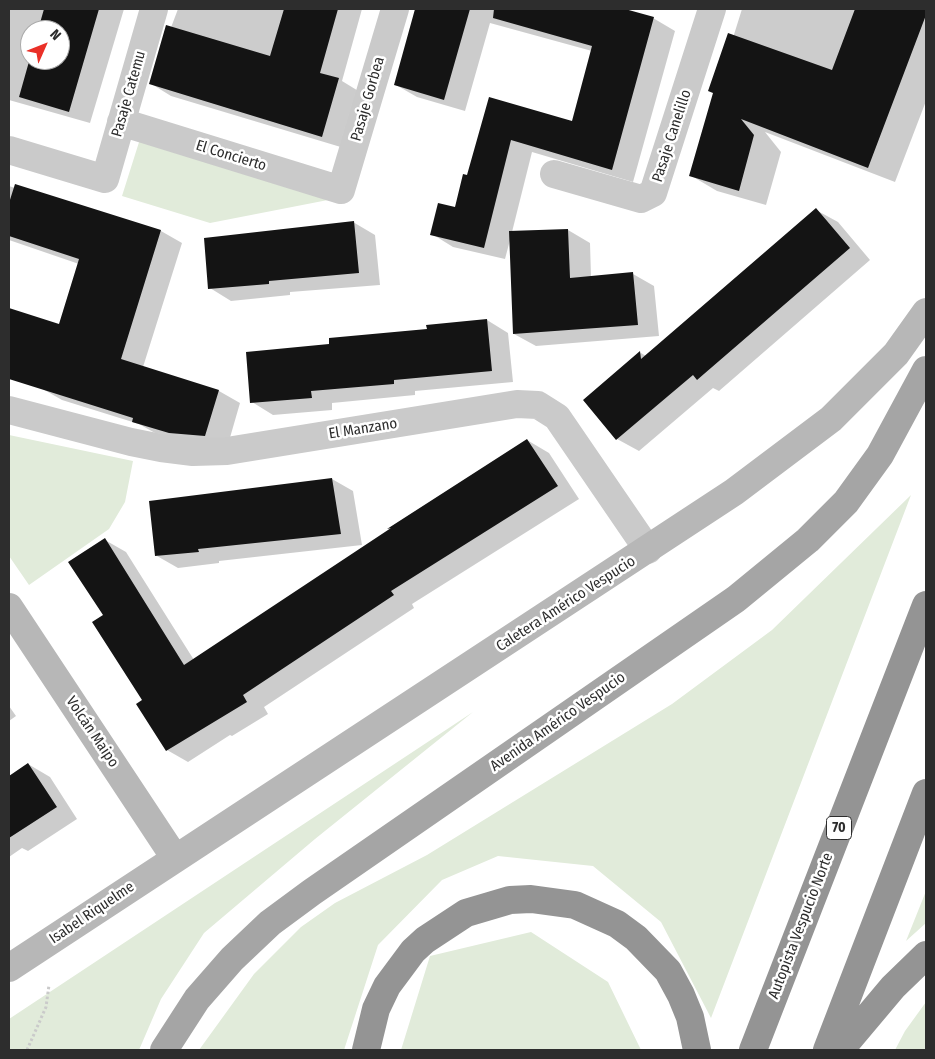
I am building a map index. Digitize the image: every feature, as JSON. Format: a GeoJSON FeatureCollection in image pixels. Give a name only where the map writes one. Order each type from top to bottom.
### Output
{"type":"FeatureCollection","features":[{"type":"Feature","properties":{"kind":"highway","name":"Autopista Vespucio Norte"},"geometry":{"type":"LineString","coordinates":[[753,1050],[926,605]]}},
{"type":"Feature","properties":{"kind":"highway"},"geometry":{"type":"LineString","coordinates":[[828,1050],[926,793]]}},
{"type":"Feature","properties":{"kind":"highway"},"geometry":{"type":"LineString","coordinates":[[366,1050],[376,1009],[387,986],[413,951],[425,940],[444,925],[466,913],[496,903],[531,899],[575,905],[617,924],[636,938],[668,971],[690,1017],[697,1050]]}},
{"type":"Feature","properties":{"kind":"highway"},"geometry":{"type":"LineString","coordinates":[[840,1050],[887,994],[926,955]]}},
{"type":"Feature","properties":{"kind":"main road","name":"Avenida Américo Vespucio"},"geometry":{"type":"LineString","coordinates":[[164,1050],[197,1000],[232,959],[270,923],[736,599],[808,540],[846,502],[880,455],[926,370]]}},
{"type":"Feature","properties":{"kind":"street","name":"Pasaje Catemu"},"geometry":{"type":"LineString","coordinates":[[9,150],[105,179],[154,9]]}},
{"type":"Feature","properties":{"kind":"street","name":"Pasaje Gorbea"},"geometry":{"type":"LineString","coordinates":[[341,190],[395,9]]}},
{"type":"Feature","properties":{"kind":"street","name":"Pasaje Canelillo"},"geometry":{"type":"LineString","coordinates":[[554,174],[641,199],[653,193],[712,9]]}},
{"type":"Feature","properties":{"kind":"street","name":"El Concierto"},"geometry":{"type":"LineString","coordinates":[[121,122],[341,190]]}},
{"type":"Feature","properties":{"kind":"street","name":"Caletera Américo Vespucio"},"geometry":{"type":"LineString","coordinates":[[175,858],[648,550],[758,475],[831,418],[896,354],[926,312]]}},
{"type":"Feature","properties":{"kind":"street","name":"El Manzano"},"geometry":{"type":"LineString","coordinates":[[9,410],[138,443],[193,452],[227,451],[517,404],[538,405],[557,417],[648,550]]}},
{"type":"Feature","properties":{"kind":"street","name":"Volcán Maipo"},"geometry":{"type":"LineString","coordinates":[[9,607],[175,858]]}},
{"type":"Feature","properties":{"kind":"street","name":"Isabel Riquelme"},"geometry":{"type":"LineString","coordinates":[[9,968],[175,858]]}},
{"type":"Feature","properties":{"kind":"path"},"geometry":{"type":"LineString","coordinates":[[27,1050],[46,1007],[55,938]]}},
{"type":"Feature","properties":{"kind":"green space"},"geometry":{"type":"Polygon","coordinates":[[[140,139],[333,199],[210,223],[122,196],[140,139]]]}},
{"type":"Feature","properties":{"kind":"green space"},"geometry":{"type":"Polygon","coordinates":[[[9,435],[133,461],[125,502],[109,529],[29,585],[9,556],[9,435]]]}},
{"type":"Feature","properties":{"kind":"green space"},"geometry":{"type":"Polygon","coordinates":[[[911,495],[711,1018],[661,922],[593,866],[498,856],[442,880],[378,945],[344,1050],[199,1050],[254,974],[301,927],[335,903],[427,855],[672,704],[772,630],[911,495]]]}},
{"type":"Feature","properties":{"kind":"green space"},"geometry":{"type":"Polygon","coordinates":[[[473,712],[315,839],[204,933],[161,999],[139,1050],[9,1050],[9,1019],[473,712]]]}},
{"type":"Feature","properties":{"kind":"green space"},"geometry":{"type":"Polygon","coordinates":[[[926,891],[926,923],[906,941],[926,891]]]}},
{"type":"Feature","properties":{"kind":"green space"},"geometry":{"type":"Polygon","coordinates":[[[531,932],[608,982],[641,1050],[401,1050],[430,956],[531,932]]]}},
{"type":"Feature","properties":{"kind":"green space"},"geometry":{"type":"Polygon","coordinates":[[[926,1002],[926,1050],[895,1050],[905,1031],[926,1002]]]}},
{"type":"Feature","properties":{"kind":"building"},"geometry":{"type":"Polygon","coordinates":[[[44,9],[99,9],[69,112],[19,97],[27,70],[70,70],[70,20],[41,20],[44,9]]]}},
{"type":"Feature","properties":{"kind":"building"},"geometry":{"type":"Polygon","coordinates":[[[284,9],[338,9],[320,73],[339,78],[322,137],[149,84],[166,25],[270,56],[284,9]]]}},
{"type":"Feature","properties":{"kind":"building"},"geometry":{"type":"Polygon","coordinates":[[[415,9],[470,9],[444,100],[394,85],[415,9]]]}},
{"type":"Feature","properties":{"kind":"building"},"geometry":{"type":"Polygon","coordinates":[[[494,9],[625,9],[654,17],[612,170],[511,140],[484,248],[430,235],[438,203],[455,207],[463,174],[467,175],[489,97],[572,121],[592,46],[493,18],[494,9]]]}},
{"type":"Feature","properties":{"kind":"building"},"geometry":{"type":"Polygon","coordinates":[[[855,9],[926,9],[926,15],[868,168],[741,119],[754,135],[739,191],[689,176],[713,93],[708,91],[728,33],[832,70],[855,9]]]}},
{"type":"Feature","properties":{"kind":"building"},"geometry":{"type":"Polygon","coordinates":[[[15,184],[161,230],[121,359],[219,390],[205,436],[169,433],[132,422],[133,418],[9,379],[9,308],[59,324],[79,259],[9,236],[9,203],[15,184]]]}},
{"type":"Feature","properties":{"kind":"building"},"geometry":{"type":"Polygon","coordinates":[[[816,208],[850,248],[697,380],[693,375],[616,440],[583,400],[640,351],[641,359],[816,208]]]}},
{"type":"Feature","properties":{"kind":"building"},"geometry":{"type":"Polygon","coordinates":[[[354,221],[359,273],[269,281],[269,284],[208,289],[204,238],[354,221]]]}},
{"type":"Feature","properties":{"kind":"building"},"geometry":{"type":"Polygon","coordinates":[[[568,229],[570,278],[633,272],[638,325],[513,334],[509,231],[568,229]]]}},
{"type":"Feature","properties":{"kind":"building"},"geometry":{"type":"Polygon","coordinates":[[[487,319],[492,371],[394,380],[394,384],[311,391],[312,398],[250,403],[246,352],[329,344],[329,338],[427,329],[426,325],[487,319]]]}},
{"type":"Feature","properties":{"kind":"building"},"geometry":{"type":"Polygon","coordinates":[[[527,439],[558,486],[391,591],[394,595],[243,695],[247,702],[166,751],[136,704],[142,700],[92,622],[103,615],[68,562],[105,538],[184,665],[391,528],[387,529],[527,439]]]}},
{"type":"Feature","properties":{"kind":"building"},"geometry":{"type":"Polygon","coordinates":[[[332,478],[341,534],[198,549],[199,552],[155,556],[149,501],[332,478]]]}},
{"type":"Feature","properties":{"kind":"building"},"geometry":{"type":"Polygon","coordinates":[[[28,763],[57,807],[9,838],[9,776],[28,763]]]}}]}
